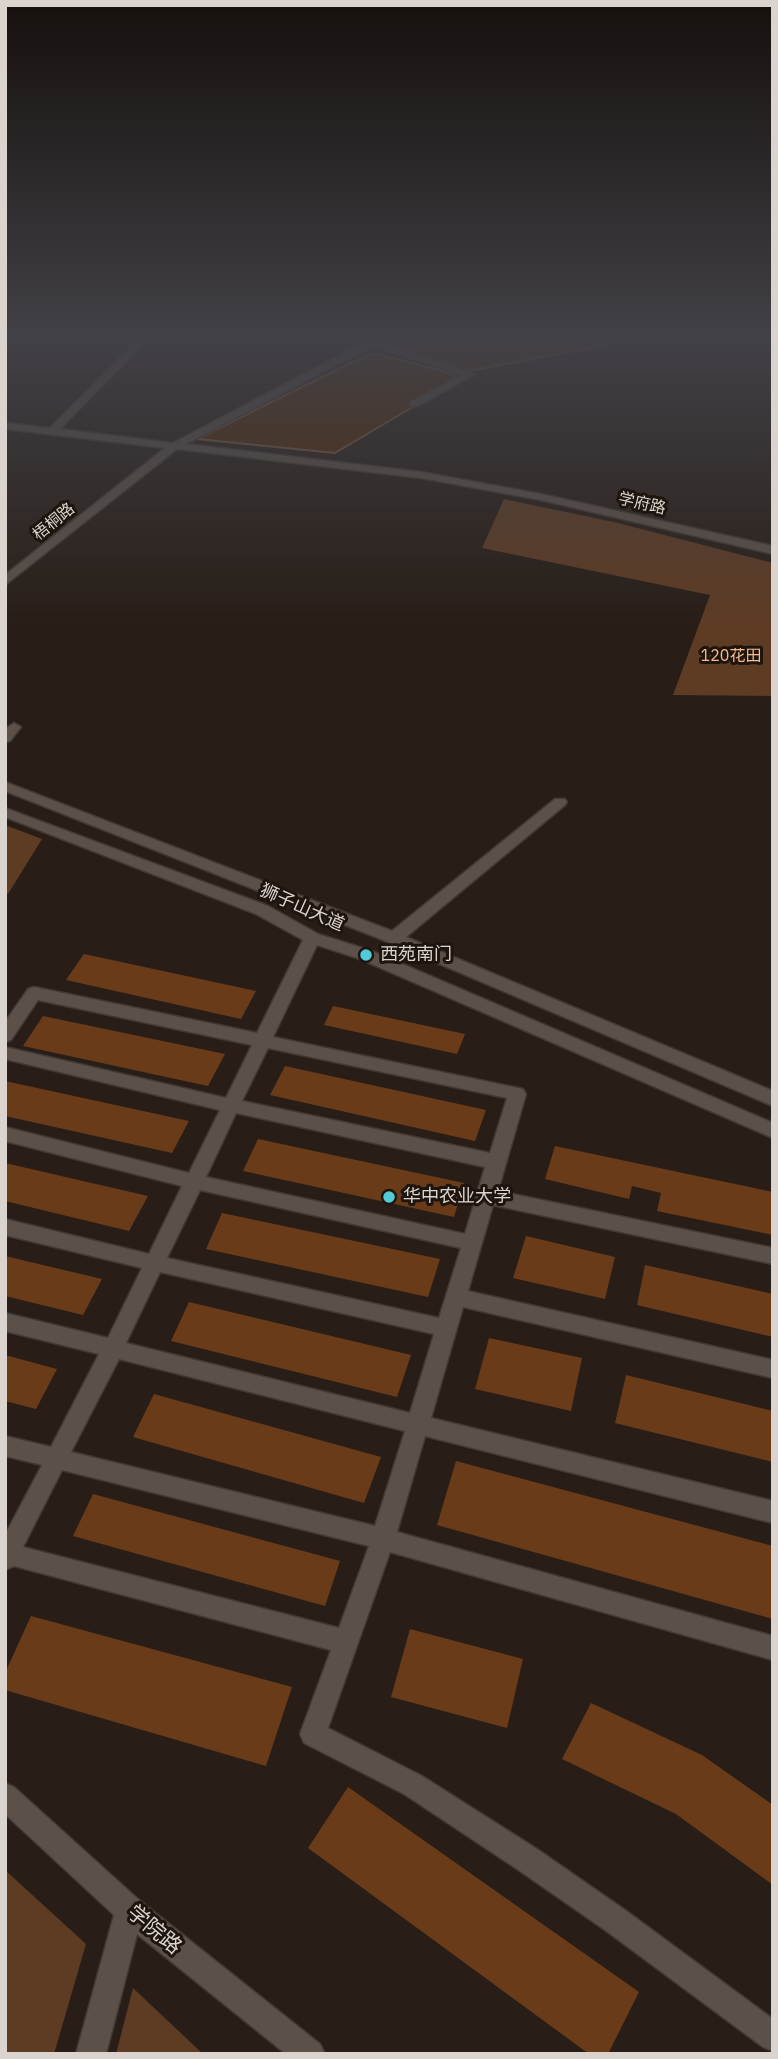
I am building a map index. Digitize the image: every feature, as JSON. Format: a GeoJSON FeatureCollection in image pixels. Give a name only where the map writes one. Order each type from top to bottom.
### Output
{"type":"FeatureCollection","features":[{"type":"Feature","properties":{"kind":"street","name":"学府路"},"geometry":{"type":"LineString","coordinates":[[98,436],[421,475],[541,498],[773,550]]}},
{"type":"Feature","properties":{"kind":"street","name":"梧桐路"},"geometry":{"type":"LineString","coordinates":[[5,581],[176,445],[193,436]]}},
{"type":"Feature","properties":{"kind":"street","name":"狮子山大道"},"geometry":{"type":"LineString","coordinates":[[5,786],[394,938],[773,1099]]}},
{"type":"Feature","properties":{"kind":"street"},"geometry":{"type":"LineString","coordinates":[[394,938],[560,802]]}},
{"type":"Feature","properties":{"kind":"street","name":"狮子山大道"},"geometry":{"type":"LineString","coordinates":[[5,812],[262,911],[313,938],[366,955],[773,1131]]}},
{"type":"Feature","properties":{"kind":"street"},"geometry":{"type":"LineString","coordinates":[[313,938],[229,1105],[113,1349],[7,1557],[348,1642]]}},
{"type":"Feature","properties":{"kind":"street"},"geometry":{"type":"LineString","coordinates":[[5,1036],[34,993],[517,1094],[420,1423],[348,1642],[313,1734],[413,1785],[527,1859],[615,1920],[773,2037]]}},
{"type":"Feature","properties":{"kind":"street"},"geometry":{"type":"LineString","coordinates":[[5,1053],[229,1105],[496,1162]]}},
{"type":"Feature","properties":{"kind":"street"},"geometry":{"type":"LineString","coordinates":[[5,1134],[193,1181],[472,1243]]}},
{"type":"Feature","properties":{"kind":"street"},"geometry":{"type":"LineString","coordinates":[[486,1196],[773,1256]]}},
{"type":"Feature","properties":{"kind":"street"},"geometry":{"type":"LineString","coordinates":[[5,1227],[447,1328]]}},
{"type":"Feature","properties":{"kind":"street"},"geometry":{"type":"LineString","coordinates":[[456,1297],[773,1369]]}},
{"type":"Feature","properties":{"kind":"street"},"geometry":{"type":"LineString","coordinates":[[5,1322],[773,1512]]}},
{"type":"Feature","properties":{"kind":"street"},"geometry":{"type":"LineString","coordinates":[[5,1446],[383,1539],[773,1648]]}},
{"type":"Feature","properties":{"kind":"street","name":"学院路"},"geometry":{"type":"LineString","coordinates":[[5,1797],[129,1910],[310,2054]]}},
{"type":"Feature","properties":{"kind":"street"},"geometry":{"type":"LineString","coordinates":[[91,2054],[129,1910]]}},
{"type":"Feature","properties":{"kind":"green space","name":"120花田"},"geometry":{"type":"Polygon","coordinates":[[[504,499],[618,523],[773,563],[773,696],[673,695],[710,595],[482,548],[504,499]]]}},
{"type":"Feature","properties":{"kind":"green space"},"geometry":{"type":"Polygon","coordinates":[[[5,825],[42,839],[8,894],[5,893],[5,825]]]}},
{"type":"Feature","properties":{"kind":"green space"},"geometry":{"type":"Polygon","coordinates":[[[5,1870],[86,1944],[54,2054],[5,2054],[5,1870]]]}},
{"type":"Feature","properties":{"kind":"green space"},"geometry":{"type":"Polygon","coordinates":[[[133,1988],[203,2054],[116,2054],[133,1988]]]}},
{"type":"Feature","properties":{"kind":"shaded area"},"geometry":{"type":"Polygon","coordinates":[[[203,436],[364,436],[335,453],[197,439],[203,436]]]}},
{"type":"Feature","properties":{"kind":"building"},"geometry":{"type":"Polygon","coordinates":[[[84,954],[256,991],[241,1019],[66,980],[84,954]]]}},
{"type":"Feature","properties":{"kind":"building"},"geometry":{"type":"Polygon","coordinates":[[[333,1006],[465,1034],[457,1054],[324,1025],[333,1006]]]}},
{"type":"Feature","properties":{"kind":"building"},"geometry":{"type":"Polygon","coordinates":[[[43,1016],[225,1054],[208,1086],[23,1046],[43,1016]]]}},
{"type":"Feature","properties":{"kind":"building"},"geometry":{"type":"Polygon","coordinates":[[[285,1066],[486,1110],[475,1141],[270,1095],[285,1066]]]}},
{"type":"Feature","properties":{"kind":"building"},"geometry":{"type":"Polygon","coordinates":[[[5,1081],[189,1121],[172,1153],[5,1116],[5,1081]]]}},
{"type":"Feature","properties":{"kind":"building"},"geometry":{"type":"Polygon","coordinates":[[[258,1139],[464,1183],[454,1217],[243,1171],[258,1139]]]}},
{"type":"Feature","properties":{"kind":"building"},"geometry":{"type":"Polygon","coordinates":[[[555,1146],[773,1192],[773,1235],[657,1211],[661,1193],[632,1186],[629,1199],[545,1179],[555,1146]]]}},
{"type":"Feature","properties":{"kind":"building"},"geometry":{"type":"Polygon","coordinates":[[[5,1163],[148,1196],[129,1231],[5,1201],[5,1163]]]}},
{"type":"Feature","properties":{"kind":"building"},"geometry":{"type":"Polygon","coordinates":[[[222,1213],[440,1259],[428,1297],[206,1249],[222,1213]]]}},
{"type":"Feature","properties":{"kind":"building"},"geometry":{"type":"Polygon","coordinates":[[[526,1236],[615,1257],[605,1299],[513,1278],[526,1236]]]}},
{"type":"Feature","properties":{"kind":"building"},"geometry":{"type":"Polygon","coordinates":[[[5,1256],[102,1279],[83,1315],[5,1296],[5,1256]]]}},
{"type":"Feature","properties":{"kind":"building"},"geometry":{"type":"Polygon","coordinates":[[[645,1265],[773,1294],[773,1337],[637,1305],[645,1265]]]}},
{"type":"Feature","properties":{"kind":"building"},"geometry":{"type":"Polygon","coordinates":[[[189,1302],[411,1355],[397,1397],[171,1341],[189,1302]]]}},
{"type":"Feature","properties":{"kind":"building"},"geometry":{"type":"Polygon","coordinates":[[[489,1338],[582,1358],[571,1411],[475,1389],[489,1338]]]}},
{"type":"Feature","properties":{"kind":"building"},"geometry":{"type":"Polygon","coordinates":[[[5,1355],[57,1369],[36,1409],[5,1401],[5,1355]]]}},
{"type":"Feature","properties":{"kind":"building"},"geometry":{"type":"Polygon","coordinates":[[[626,1375],[773,1411],[773,1462],[615,1423],[626,1375]]]}},
{"type":"Feature","properties":{"kind":"building"},"geometry":{"type":"Polygon","coordinates":[[[154,1394],[381,1457],[364,1503],[133,1437],[154,1394]]]}},
{"type":"Feature","properties":{"kind":"building"},"geometry":{"type":"Polygon","coordinates":[[[456,1461],[773,1546],[773,1619],[437,1525],[456,1461]]]}},
{"type":"Feature","properties":{"kind":"building"},"geometry":{"type":"Polygon","coordinates":[[[93,1494],[340,1561],[325,1606],[73,1536],[93,1494]]]}},
{"type":"Feature","properties":{"kind":"building"},"geometry":{"type":"Polygon","coordinates":[[[31,1616],[292,1687],[266,1766],[5,1690],[5,1673],[31,1616]]]}},
{"type":"Feature","properties":{"kind":"building"},"geometry":{"type":"Polygon","coordinates":[[[410,1629],[523,1659],[507,1728],[391,1697],[410,1629]]]}},
{"type":"Feature","properties":{"kind":"building"},"geometry":{"type":"Polygon","coordinates":[[[591,1703],[702,1755],[773,1805],[773,1885],[676,1814],[562,1759],[591,1703]]]}},
{"type":"Feature","properties":{"kind":"building"},"geometry":{"type":"Polygon","coordinates":[[[348,1787],[639,1992],[608,2054],[589,2054],[308,1848],[348,1787]]]}},
{"type":"Feature","properties":{"kind":"place","name":"西苑南门"},"geometry":{"type":"Point","coordinates":[366,955]}},
{"type":"Feature","properties":{"kind":"place","name":"华中农业大学"},"geometry":{"type":"Point","coordinates":[389,1197]}}]}
